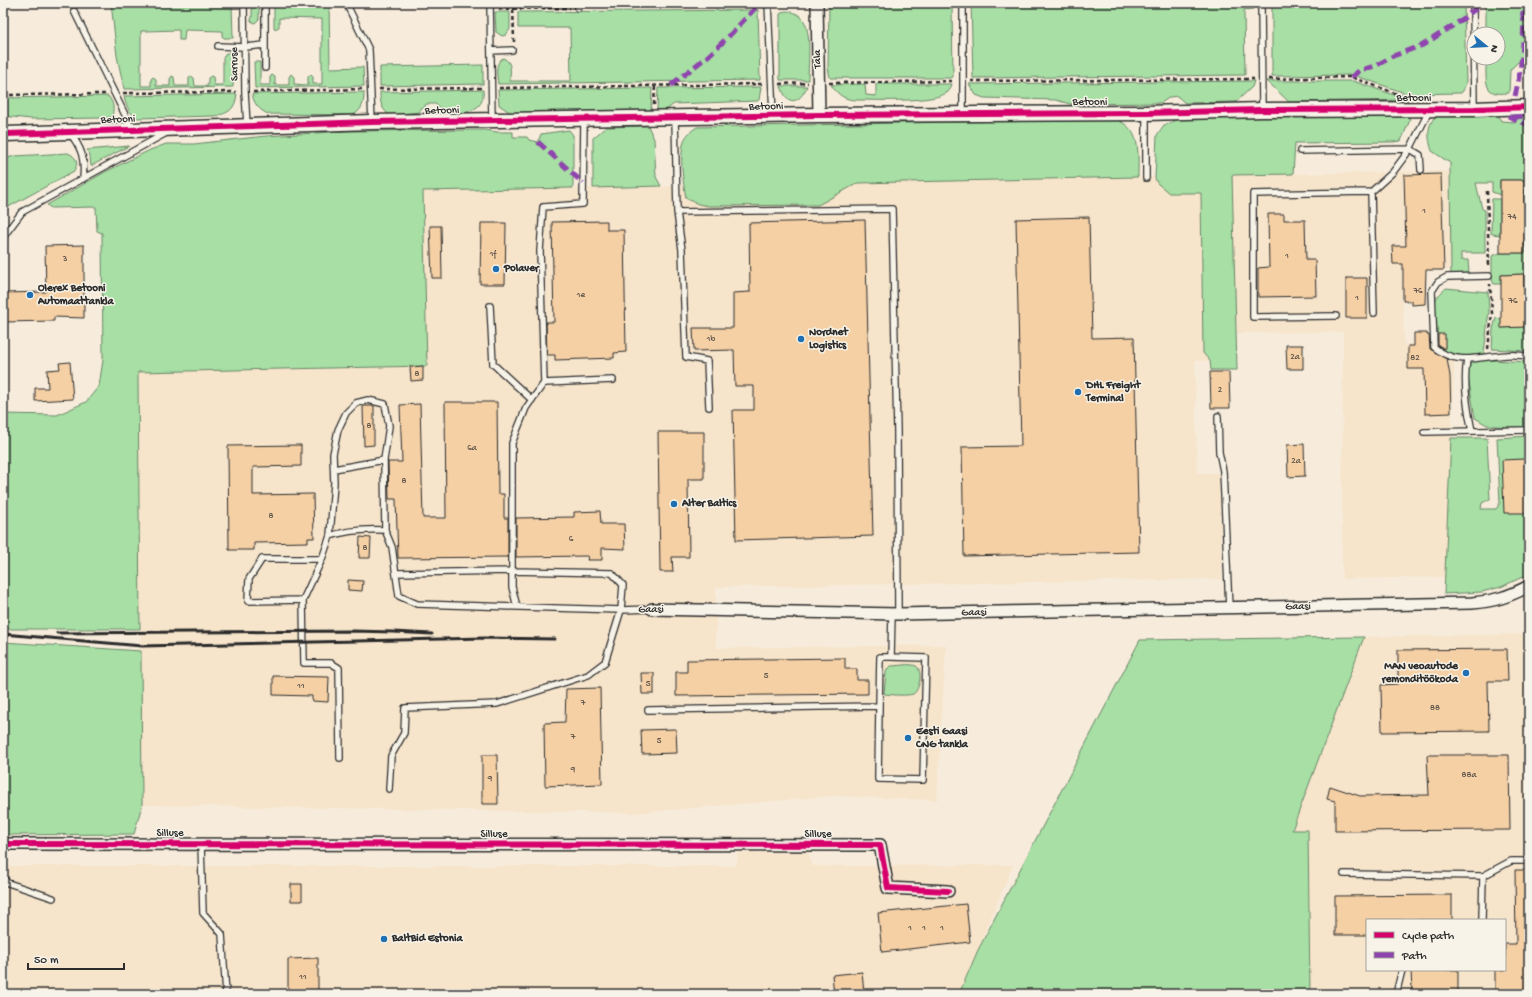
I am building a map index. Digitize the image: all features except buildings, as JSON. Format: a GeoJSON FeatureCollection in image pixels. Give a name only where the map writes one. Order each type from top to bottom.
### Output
{"type":"FeatureCollection","features":[{"type":"Feature","properties":{"kind":"street","name":"Tala"},"geometry":{"type":"LineString","coordinates":[[816,3],[819,115]]}},
{"type":"Feature","properties":{"kind":"street","name":"Betooni"},"geometry":{"type":"LineString","coordinates":[[3,135],[372,122],[675,117],[773,117],[819,115],[1474,109],[1529,107]]}},
{"type":"Feature","properties":{"kind":"street","name":"Gaasi"},"geometry":{"type":"LineString","coordinates":[[652,609],[895,614],[1472,604],[1508,597],[1529,586]]}},
{"type":"Feature","properties":{"kind":"street","name":"Silluse"},"geometry":{"type":"LineString","coordinates":[[3,844],[880,845],[888,888],[948,890]]}},
{"type":"Feature","properties":{"kind":"lane","name":"Sarruse"},"geometry":{"type":"LineString","coordinates":[[244,3],[248,126]]}},
{"type":"Feature","properties":{"kind":"lane"},"geometry":{"type":"LineString","coordinates":[[265,3],[265,68]]}},
{"type":"Feature","properties":{"kind":"lane"},"geometry":{"type":"LineString","coordinates":[[346,3],[369,50],[372,122]]}},
{"type":"Feature","properties":{"kind":"lane"},"geometry":{"type":"LineString","coordinates":[[768,3],[773,117]]}},
{"type":"Feature","properties":{"kind":"lane"},"geometry":{"type":"LineString","coordinates":[[963,3],[963,114]]}},
{"type":"Feature","properties":{"kind":"lane"},"geometry":{"type":"LineString","coordinates":[[1261,3],[1262,110]]}},
{"type":"Feature","properties":{"kind":"lane"},"geometry":{"type":"LineString","coordinates":[[1473,3],[1474,109]]}},
{"type":"Feature","properties":{"kind":"lane"},"geometry":{"type":"LineString","coordinates":[[490,6],[492,121]]}},
{"type":"Feature","properties":{"kind":"lane"},"geometry":{"type":"LineString","coordinates":[[74,11],[132,130]]}},
{"type":"Feature","properties":{"kind":"lane"},"geometry":{"type":"LineString","coordinates":[[218,46],[245,47],[265,45]]}},
{"type":"Feature","properties":{"kind":"lane"},"geometry":{"type":"LineString","coordinates":[[490,51],[513,48]]}},
{"type":"Feature","properties":{"kind":"lane"},"geometry":{"type":"LineString","coordinates":[[1336,316],[1253,317],[1254,194],[1371,192],[1393,172],[1410,149],[1430,109]]}},
{"type":"Feature","properties":{"kind":"lane"},"geometry":{"type":"LineString","coordinates":[[1146,113],[1146,178]]}},
{"type":"Feature","properties":{"kind":"lane"},"geometry":{"type":"LineString","coordinates":[[675,117],[677,212],[682,250],[686,357],[707,361],[709,407]]}},
{"type":"Feature","properties":{"kind":"lane"},"geometry":{"type":"LineString","coordinates":[[517,606],[512,587],[512,443],[526,408],[544,383],[540,251],[543,207],[583,204],[584,119]]}},
{"type":"Feature","properties":{"kind":"lane"},"geometry":{"type":"LineString","coordinates":[[3,237],[22,212],[176,128]]}},
{"type":"Feature","properties":{"kind":"lane"},"geometry":{"type":"LineString","coordinates":[[68,132],[82,152],[85,164],[83,179]]}},
{"type":"Feature","properties":{"kind":"lane"},"geometry":{"type":"LineString","coordinates":[[1300,151],[1410,149],[1420,155],[1421,170]]}},
{"type":"Feature","properties":{"kind":"lane"},"geometry":{"type":"LineString","coordinates":[[1371,192],[1374,313]]}},
{"type":"Feature","properties":{"kind":"lane"},"geometry":{"type":"LineString","coordinates":[[677,212],[892,209],[898,430],[895,614],[891,657]]}},
{"type":"Feature","properties":{"kind":"lane"},"geometry":{"type":"LineString","coordinates":[[1489,276],[1447,278],[1438,282],[1432,291],[1434,346],[1441,353],[1451,357],[1467,360],[1508,355],[1529,356]]}},
{"type":"Feature","properties":{"kind":"lane"},"geometry":{"type":"LineString","coordinates":[[490,306],[493,364],[532,400]]}},
{"type":"Feature","properties":{"kind":"lane"},"geometry":{"type":"LineString","coordinates":[[1467,360],[1465,373],[1468,414],[1472,432]]}},
{"type":"Feature","properties":{"kind":"lane"},"geometry":{"type":"LineString","coordinates":[[544,383],[613,380]]}},
{"type":"Feature","properties":{"kind":"lane"},"geometry":{"type":"LineString","coordinates":[[340,758],[339,668],[331,663],[304,663],[303,600],[330,536],[334,483],[333,454],[338,430],[346,413],[356,403],[368,400],[385,404],[389,426],[384,460],[385,530],[392,548],[396,573],[512,571],[612,573],[623,585],[621,610],[604,662],[588,675],[497,704],[405,708],[404,733],[391,756],[389,789]]}},
{"type":"Feature","properties":{"kind":"lane"},"geometry":{"type":"LineString","coordinates":[[1218,416],[1219,452],[1223,471],[1229,608]]}},
{"type":"Feature","properties":{"kind":"lane"},"geometry":{"type":"LineString","coordinates":[[1424,432],[1529,430]]}},
{"type":"Feature","properties":{"kind":"lane"},"geometry":{"type":"LineString","coordinates":[[334,469],[384,460]]}},
{"type":"Feature","properties":{"kind":"lane"},"geometry":{"type":"LineString","coordinates":[[330,536],[343,531],[385,530]]}},
{"type":"Feature","properties":{"kind":"lane"},"geometry":{"type":"LineString","coordinates":[[303,600],[248,601],[249,579],[262,559],[322,558]]}},
{"type":"Feature","properties":{"kind":"lane","name":"Gaasi"},"geometry":{"type":"LineString","coordinates":[[396,573],[399,596],[417,604],[621,610],[652,609]]}},
{"type":"Feature","properties":{"kind":"lane"},"geometry":{"type":"LineString","coordinates":[[880,657],[891,657],[926,658],[923,780],[878,779],[880,657]]}},
{"type":"Feature","properties":{"kind":"lane"},"geometry":{"type":"LineString","coordinates":[[648,710],[879,706]]}},
{"type":"Feature","properties":{"kind":"lane"},"geometry":{"type":"LineString","coordinates":[[201,844],[203,913],[222,934],[226,994]]}},
{"type":"Feature","properties":{"kind":"lane"},"geometry":{"type":"LineString","coordinates":[[1344,874],[1483,876],[1511,861],[1529,861]]}},
{"type":"Feature","properties":{"kind":"lane"},"geometry":{"type":"LineString","coordinates":[[1482,919],[1483,876]]}},
{"type":"Feature","properties":{"kind":"lane"},"geometry":{"type":"LineString","coordinates":[[3,878],[8,883],[53,898]]}},
{"type":"Feature","properties":{"kind":"lane"},"geometry":{"type":"LineString","coordinates":[[1396,994],[1402,971]]}},
{"type":"Feature","properties":{"kind":"path"},"geometry":{"type":"LineString","coordinates":[[513,3],[513,48]]}},
{"type":"Feature","properties":{"kind":"path"},"geometry":{"type":"LineString","coordinates":[[490,6],[513,8],[580,5]]}},
{"type":"Feature","properties":{"kind":"path"},"geometry":{"type":"LineString","coordinates":[[653,118],[655,86]]}},
{"type":"Feature","properties":{"kind":"shaded area"},"geometry":{"type":"Polygon","coordinates":[[[3,3],[109,3],[109,4],[3,5],[3,3]]]}},
{"type":"Feature","properties":{"kind":"shaded area"},"geometry":{"type":"Polygon","coordinates":[[[1450,171],[1451,270],[1402,271],[1404,344],[1455,343],[1445,577],[1342,579],[1343,332],[1236,333],[1232,175],[1450,171]]]}},
{"type":"Feature","properties":{"kind":"shaded area"},"geometry":{"type":"Polygon","coordinates":[[[1210,176],[1214,361],[1195,361],[1197,473],[1219,473],[1222,579],[716,587],[716,648],[946,645],[937,800],[834,796],[636,813],[142,805],[138,372],[427,366],[423,191],[1210,176]]]}},
{"type":"Feature","properties":{"kind":"shaded area"},"geometry":{"type":"Polygon","coordinates":[[[1528,634],[1529,994],[1310,994],[1308,831],[1292,831],[1364,637],[1528,634]]]}},
{"type":"Feature","properties":{"kind":"shaded area"},"geometry":{"type":"Polygon","coordinates":[[[809,852],[811,866],[1013,865],[959,994],[3,994],[3,866],[736,866],[738,853],[809,852]]]}},
{"type":"Feature","properties":{"kind":"green space"},"geometry":{"type":"Polygon","coordinates":[[[111,3],[232,3],[233,38],[224,38],[222,36],[222,31],[185,30],[184,40],[179,40],[179,30],[141,31],[141,86],[151,86],[151,79],[153,77],[156,79],[156,86],[170,86],[170,79],[172,76],[174,77],[175,86],[189,86],[189,78],[191,76],[194,78],[195,86],[208,86],[208,78],[211,76],[213,77],[214,85],[223,85],[223,58],[226,53],[234,53],[233,87],[124,89],[117,56],[111,3]]]}},
{"type":"Feature","properties":{"kind":"green space"},"geometry":{"type":"Polygon","coordinates":[[[252,3],[259,3],[259,19],[255,23],[251,21],[252,3]]]}},
{"type":"Feature","properties":{"kind":"green space"},"geometry":{"type":"Polygon","coordinates":[[[274,3],[329,3],[330,68],[363,67],[364,86],[255,88],[254,62],[260,62],[260,85],[270,85],[270,77],[272,75],[275,77],[275,85],[289,85],[289,77],[291,74],[294,77],[294,84],[308,85],[308,77],[311,74],[313,77],[313,84],[322,84],[322,19],[279,18],[279,27],[275,29],[274,3]]]}},
{"type":"Feature","properties":{"kind":"green space"},"geometry":{"type":"Polygon","coordinates":[[[829,3],[952,3],[953,77],[830,78],[828,67],[829,3]]]}},
{"type":"Feature","properties":{"kind":"green space"},"geometry":{"type":"Polygon","coordinates":[[[971,3],[1253,3],[1253,9],[1244,10],[1245,75],[973,78],[971,3]]]}},
{"type":"Feature","properties":{"kind":"green space"},"geometry":{"type":"Polygon","coordinates":[[[1272,3],[1464,3],[1466,83],[1463,91],[1461,93],[1408,94],[1353,75],[1272,76],[1272,3]]]}},
{"type":"Feature","properties":{"kind":"green space"},"geometry":{"type":"Polygon","coordinates":[[[1486,3],[1529,3],[1529,93],[1527,93],[1526,72],[1524,65],[1518,62],[1510,70],[1509,93],[1496,93],[1489,88],[1486,78],[1486,66],[1506,66],[1506,26],[1486,26],[1486,3]]]}},
{"type":"Feature","properties":{"kind":"green space"},"geometry":{"type":"Polygon","coordinates":[[[758,10],[760,80],[498,84],[497,66],[503,58],[510,65],[510,81],[571,81],[570,28],[518,28],[518,12],[758,10]]]}},
{"type":"Feature","properties":{"kind":"green space"},"geometry":{"type":"Polygon","coordinates":[[[785,11],[792,12],[800,16],[807,28],[809,45],[808,80],[780,80],[780,14],[785,11]]]}},
{"type":"Feature","properties":{"kind":"green space"},"geometry":{"type":"Polygon","coordinates":[[[495,12],[510,12],[510,29],[506,35],[502,36],[496,32],[495,12]]]}},
{"type":"Feature","properties":{"kind":"green space"},"geometry":{"type":"Polygon","coordinates":[[[483,65],[483,84],[380,86],[380,67],[483,65]]]}},
{"type":"Feature","properties":{"kind":"green space"},"geometry":{"type":"Polygon","coordinates":[[[1254,81],[1252,87],[1236,102],[1185,103],[1177,96],[1170,97],[1161,103],[1070,104],[1056,100],[984,98],[976,95],[969,84],[1254,81]]]}},
{"type":"Feature","properties":{"kind":"green space"},"geometry":{"type":"Polygon","coordinates":[[[1267,81],[1353,81],[1409,100],[1289,102],[1267,81]]]}},
{"type":"Feature","properties":{"kind":"green space"},"geometry":{"type":"Polygon","coordinates":[[[865,84],[866,95],[876,96],[876,84],[952,84],[948,92],[941,96],[919,99],[892,100],[849,99],[840,95],[831,85],[865,84]]]}},
{"type":"Feature","properties":{"kind":"green space"},"geometry":{"type":"Polygon","coordinates":[[[781,86],[807,86],[801,97],[794,101],[787,97],[781,86]]]}},
{"type":"Feature","properties":{"kind":"green space"},"geometry":{"type":"Polygon","coordinates":[[[761,87],[759,100],[757,101],[674,104],[665,111],[657,111],[658,88],[761,87]]]}},
{"type":"Feature","properties":{"kind":"green space"},"geometry":{"type":"Polygon","coordinates":[[[652,88],[651,110],[511,113],[499,105],[498,90],[652,88]]]}},
{"type":"Feature","properties":{"kind":"green space"},"geometry":{"type":"Polygon","coordinates":[[[483,90],[483,98],[476,108],[470,111],[457,113],[443,111],[443,108],[439,108],[436,104],[426,104],[424,108],[420,108],[420,112],[390,115],[383,108],[380,95],[380,92],[483,90]]]}},
{"type":"Feature","properties":{"kind":"green space"},"geometry":{"type":"Polygon","coordinates":[[[364,92],[364,99],[361,108],[353,115],[268,114],[257,106],[252,94],[364,92]]]}},
{"type":"Feature","properties":{"kind":"green space"},"geometry":{"type":"Polygon","coordinates":[[[237,94],[235,103],[231,110],[220,115],[136,118],[128,108],[124,96],[237,94]]]}},
{"type":"Feature","properties":{"kind":"green space"},"geometry":{"type":"Polygon","coordinates":[[[108,96],[113,106],[112,117],[31,119],[3,116],[3,98],[108,96]]]}},
{"type":"Feature","properties":{"kind":"green space"},"geometry":{"type":"Polygon","coordinates":[[[1498,114],[1501,121],[1515,122],[1521,114],[1529,114],[1529,351],[1492,349],[1493,329],[1496,318],[1501,319],[1502,328],[1525,327],[1524,274],[1501,275],[1501,284],[1494,284],[1492,280],[1492,256],[1500,253],[1525,253],[1524,180],[1500,180],[1500,195],[1492,192],[1492,183],[1476,183],[1482,209],[1485,210],[1485,253],[1461,253],[1461,260],[1468,260],[1469,273],[1451,274],[1450,163],[1432,151],[1429,137],[1429,128],[1436,116],[1498,114]]]}},
{"type":"Feature","properties":{"kind":"green space"},"geometry":{"type":"Polygon","coordinates":[[[1408,115],[1410,120],[1401,141],[1295,143],[1293,174],[1232,175],[1237,370],[1211,370],[1210,361],[1203,353],[1201,193],[1169,193],[1157,183],[1155,178],[1157,135],[1164,125],[1179,119],[1408,115]]]}},
{"type":"Feature","properties":{"kind":"green space"},"geometry":{"type":"Polygon","coordinates":[[[1114,119],[1130,128],[1134,135],[1138,151],[1138,177],[858,183],[818,205],[709,206],[698,204],[686,198],[682,169],[683,147],[686,137],[697,127],[1114,119]]]}},
{"type":"Feature","properties":{"kind":"green space"},"geometry":{"type":"Polygon","coordinates":[[[648,126],[654,139],[656,177],[661,186],[593,188],[593,138],[606,127],[648,126]]]}},
{"type":"Feature","properties":{"kind":"green space"},"geometry":{"type":"Polygon","coordinates":[[[484,130],[513,132],[513,137],[527,137],[529,140],[538,142],[541,134],[569,130],[573,135],[573,188],[423,191],[427,366],[138,372],[140,629],[3,629],[3,414],[57,415],[86,402],[99,386],[103,360],[102,233],[97,231],[96,207],[51,208],[47,205],[105,172],[150,150],[166,144],[194,144],[266,136],[348,131],[484,130]]]}},
{"type":"Feature","properties":{"kind":"green space"},"geometry":{"type":"Polygon","coordinates":[[[129,146],[91,166],[90,157],[87,150],[129,146]]]}},
{"type":"Feature","properties":{"kind":"green space"},"geometry":{"type":"Polygon","coordinates":[[[68,153],[75,158],[77,163],[74,171],[3,210],[3,159],[15,156],[68,153]]]}},
{"type":"Feature","properties":{"kind":"green space"},"geometry":{"type":"Polygon","coordinates":[[[1492,199],[1500,199],[1500,235],[1491,233],[1492,199]]]}},
{"type":"Feature","properties":{"kind":"green space"},"geometry":{"type":"Polygon","coordinates":[[[1446,288],[1488,292],[1489,311],[1484,353],[1475,355],[1457,355],[1446,353],[1440,347],[1435,328],[1434,307],[1437,298],[1446,288]]]}},
{"type":"Feature","properties":{"kind":"green space"},"geometry":{"type":"Polygon","coordinates":[[[1491,360],[1529,362],[1529,427],[1487,425],[1475,418],[1467,371],[1472,361],[1491,360]]]}},
{"type":"Feature","properties":{"kind":"green space"},"geometry":{"type":"Polygon","coordinates":[[[1529,436],[1529,574],[1501,587],[1482,592],[1444,594],[1451,438],[1487,438],[1490,499],[1482,503],[1481,509],[1496,509],[1500,503],[1497,438],[1529,436]]]}},
{"type":"Feature","properties":{"kind":"green space"},"geometry":{"type":"Polygon","coordinates":[[[1364,637],[1292,830],[1308,830],[1310,994],[959,994],[978,950],[1140,640],[1364,637]]]}},
{"type":"Feature","properties":{"kind":"green space"},"geometry":{"type":"Polygon","coordinates":[[[3,642],[141,651],[142,805],[134,834],[3,835],[3,642]]]}},
{"type":"Feature","properties":{"kind":"green space"},"geometry":{"type":"Polygon","coordinates":[[[911,665],[918,668],[920,680],[913,694],[899,695],[884,693],[886,672],[891,666],[911,665]]]}},
{"type":"Feature","properties":{"kind":"railway"},"geometry":{"type":"LineString","coordinates":[[57,633],[353,631],[432,634]]}},
{"type":"Feature","properties":{"kind":"railway"},"geometry":{"type":"LineString","coordinates":[[3,634],[142,646],[485,638],[555,639]]}},
{"type":"Feature","properties":{"kind":"marked path"},"geometry":{"type":"LineString","coordinates":[[671,85],[708,56],[760,3]]}},
{"type":"Feature","properties":{"kind":"marked path"},"geometry":{"type":"LineString","coordinates":[[1351,77],[1359,71],[1377,65],[1393,56],[1423,45],[1460,21],[1483,3]]}},
{"type":"Feature","properties":{"kind":"marked path"},"geometry":{"type":"LineString","coordinates":[[1515,96],[1523,37],[1523,13],[1521,3]]}},
{"type":"Feature","properties":{"kind":"marked path"},"geometry":{"type":"LineString","coordinates":[[1508,116],[1529,125]]}},
{"type":"Feature","properties":{"kind":"marked path"},"geometry":{"type":"LineString","coordinates":[[1513,117],[1529,116]]}},
{"type":"Feature","properties":{"kind":"marked path"},"geometry":{"type":"LineString","coordinates":[[538,142],[583,183]]}},
{"type":"Feature","properties":{"kind":"cycle path"},"geometry":{"type":"LineString","coordinates":[[3,135],[372,122],[819,115],[1474,109],[1529,107]]}},
{"type":"Feature","properties":{"kind":"cycle path"},"geometry":{"type":"LineString","coordinates":[[3,844],[880,845],[888,888],[948,891]]}},
{"type":"Feature","properties":{"kind":"place","name":"Polaver"},"geometry":{"type":"Point","coordinates":[496,269]}},
{"type":"Feature","properties":{"kind":"place","name":"Olerex Betooni Automaattankla"},"geometry":{"type":"Point","coordinates":[30,295]}},
{"type":"Feature","properties":{"kind":"place","name":"Nordnet Logistics"},"geometry":{"type":"Point","coordinates":[801,339]}},
{"type":"Feature","properties":{"kind":"place","name":"DHL Freight Terminal"},"geometry":{"type":"Point","coordinates":[1078,392]}},
{"type":"Feature","properties":{"kind":"place","name":"Alter Baltics"},"geometry":{"type":"Point","coordinates":[674,504]}},
{"type":"Feature","properties":{"kind":"place","name":"MAN veoautode remonditöökoda"},"geometry":{"type":"Point","coordinates":[1466,673]}},
{"type":"Feature","properties":{"kind":"place","name":"Eesti Gaasi CNG tankla"},"geometry":{"type":"Point","coordinates":[908,738]}},
{"type":"Feature","properties":{"kind":"place","name":"BaltBid Estonia"},"geometry":{"type":"Point","coordinates":[384,939]}}]}
